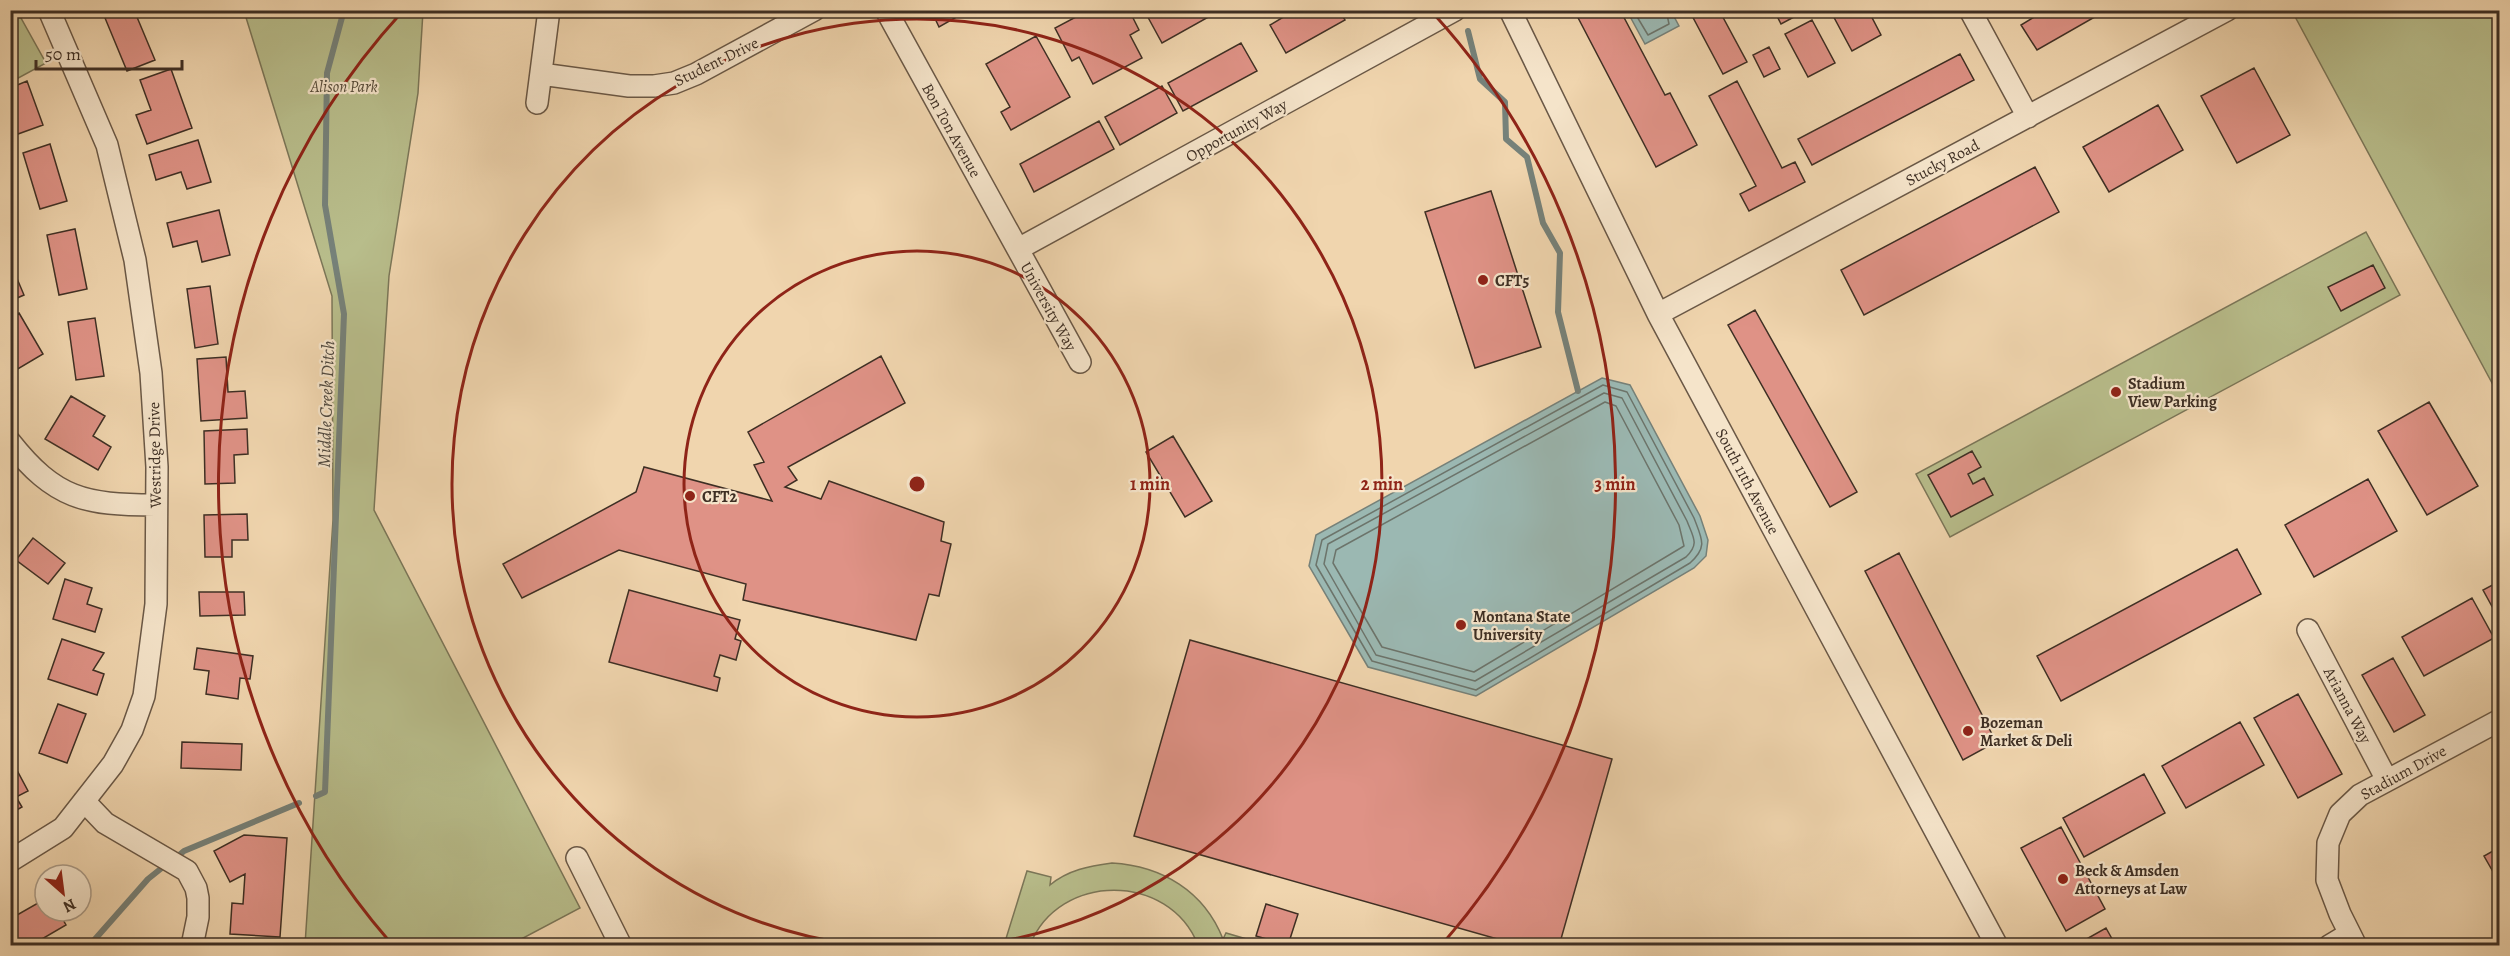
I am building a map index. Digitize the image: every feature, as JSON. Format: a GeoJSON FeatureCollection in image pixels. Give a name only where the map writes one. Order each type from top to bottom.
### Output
{"type":"FeatureCollection","features":[{"type":"Feature","properties":{"kind":"street","name":"Westridge Drive"},"geometry":{"type":"LineString","coordinates":[[10,861],[63,828],[113,764],[132,730],[144,696],[156,604],[157,467],[151,373],[135,260],[107,145],[49,10]]}},
{"type":"Feature","properties":{"kind":"street"},"geometry":{"type":"LineString","coordinates":[[537,103],[549,10]]}},
{"type":"Feature","properties":{"kind":"street","name":"Student Drive"},"geometry":{"type":"LineString","coordinates":[[541,74],[629,86],[674,83],[696,74],[814,10]]}},
{"type":"Feature","properties":{"kind":"street","name":"Bon Ton Avenue"},"geometry":{"type":"LineString","coordinates":[[886,10],[1018,249]]}},
{"type":"Feature","properties":{"kind":"street","name":"Opportunity Way"},"geometry":{"type":"LineString","coordinates":[[1018,249],[1455,10]]}},
{"type":"Feature","properties":{"kind":"street","name":"South 11th Avenue"},"geometry":{"type":"LineString","coordinates":[[1510,10],[1658,314],[1997,945]]}},
{"type":"Feature","properties":{"kind":"street"},"geometry":{"type":"LineString","coordinates":[[1970,10],[2028,117]]}},
{"type":"Feature","properties":{"kind":"street","name":"Stucky Road"},"geometry":{"type":"LineString","coordinates":[[1658,314],[2227,10]]}},
{"type":"Feature","properties":{"kind":"street","name":"University Way"},"geometry":{"type":"LineString","coordinates":[[1018,249],[1080,362]]}},
{"type":"Feature","properties":{"kind":"street"},"geometry":{"type":"LineString","coordinates":[[10,441],[27,463],[44,479],[72,496],[120,505],[155,505]]}},
{"type":"Feature","properties":{"kind":"street","name":"Arianna Way"},"geometry":{"type":"LineString","coordinates":[[2308,630],[2388,780]]}},
{"type":"Feature","properties":{"kind":"street","name":"Stadium Drive"},"geometry":{"type":"LineString","coordinates":[[2352,940],[2326,880],[2328,843],[2340,814],[2349,804],[2388,780],[2499,720]]}},
{"type":"Feature","properties":{"kind":"street"},"geometry":{"type":"LineString","coordinates":[[84,801],[105,823],[187,871],[196,888],[198,898],[198,917],[192,945]]}},
{"type":"Feature","properties":{"kind":"street"},"geometry":{"type":"LineString","coordinates":[[577,858],[621,945]]}},
{"type":"Feature","properties":{"kind":"street"},"geometry":{"type":"LineString","coordinates":[[2329,945],[2352,940]]}},
{"type":"Feature","properties":{"kind":"green space"},"geometry":{"type":"Polygon","coordinates":[[[11,10],[17,11],[46,63],[11,82],[11,10]]]}},
{"type":"Feature","properties":{"kind":"green space","name":"Alison Park"},"geometry":{"type":"Polygon","coordinates":[[[244,11],[423,11],[418,93],[389,276],[374,510],[580,908],[510,945],[305,945],[333,520],[332,296],[244,11]]]}},
{"type":"Feature","properties":{"kind":"green space"},"geometry":{"type":"Polygon","coordinates":[[[2292,11],[2499,11],[2499,396],[2292,11]]]}},
{"type":"Feature","properties":{"kind":"green space"},"geometry":{"type":"Polygon","coordinates":[[[2366,232],[2400,295],[1950,537],[1916,474],[2366,232]]]}},
{"type":"Feature","properties":{"kind":"green space"},"geometry":{"type":"Polygon","coordinates":[[[1112,863],[1148,869],[1179,884],[1205,907],[1223,939],[1226,933],[1250,940],[1248,945],[1198,945],[1184,921],[1164,904],[1140,894],[1114,890],[1088,894],[1064,904],[1044,921],[1030,945],[1004,945],[1027,871],[1051,877],[1050,885],[1079,870],[1112,863]]]}},
{"type":"Feature","properties":{"kind":"water"},"geometry":{"type":"Polygon","coordinates":[[[1627,11],[1671,11],[1679,26],[1645,44],[1627,11]]]}},
{"type":"Feature","properties":{"kind":"water"},"geometry":{"type":"Polygon","coordinates":[[[1602,378],[1630,385],[1700,516],[1708,540],[1706,556],[1694,568],[1476,696],[1368,667],[1309,566],[1316,535],[1602,378]]]}},
{"type":"Feature","properties":{"kind":"building"},"geometry":{"type":"Polygon","coordinates":[[[123,10],[134,10],[155,60],[127,71],[105,18],[123,10]]]}},
{"type":"Feature","properties":{"kind":"building"},"geometry":{"type":"Polygon","coordinates":[[[931,10],[969,10],[939,27],[931,10]]]}},
{"type":"Feature","properties":{"kind":"building"},"geometry":{"type":"Polygon","coordinates":[[[1089,10],[1129,10],[1139,30],[1130,35],[1142,58],[1093,84],[1079,57],[1072,61],[1055,28],[1089,10]]]}},
{"type":"Feature","properties":{"kind":"building"},"geometry":{"type":"Polygon","coordinates":[[[1144,10],[1221,10],[1162,43],[1144,10]]]}},
{"type":"Feature","properties":{"kind":"building"},"geometry":{"type":"Polygon","coordinates":[[[1295,10],[1339,10],[1345,20],[1286,53],[1270,25],[1295,10]]]}},
{"type":"Feature","properties":{"kind":"building"},"geometry":{"type":"Polygon","coordinates":[[[1574,10],[1620,10],[1665,95],[1670,93],[1697,145],[1656,167],[1574,10]]]}},
{"type":"Feature","properties":{"kind":"building"},"geometry":{"type":"Polygon","coordinates":[[[1689,10],[1719,10],[1747,62],[1723,74],[1689,10]]]}},
{"type":"Feature","properties":{"kind":"building"},"geometry":{"type":"Polygon","coordinates":[[[1774,10],[1807,10],[1781,24],[1774,10]]]}},
{"type":"Feature","properties":{"kind":"building"},"geometry":{"type":"Polygon","coordinates":[[[1830,10],[1868,10],[1881,35],[1852,51],[1830,10]]]}},
{"type":"Feature","properties":{"kind":"building"},"geometry":{"type":"Polygon","coordinates":[[[2046,10],[2107,10],[2037,50],[2021,25],[2046,10]]]}},
{"type":"Feature","properties":{"kind":"building"},"geometry":{"type":"Polygon","coordinates":[[[1812,20],[1835,63],[1808,77],[1785,34],[1812,20]]]}},
{"type":"Feature","properties":{"kind":"building"},"geometry":{"type":"Polygon","coordinates":[[[1036,36],[1070,97],[1011,130],[1001,112],[1010,107],[986,64],[1036,36]]]}},
{"type":"Feature","properties":{"kind":"building"},"geometry":{"type":"Polygon","coordinates":[[[1241,43],[1257,71],[1183,111],[1168,83],[1241,43]]]}},
{"type":"Feature","properties":{"kind":"building"},"geometry":{"type":"Polygon","coordinates":[[[1769,47],[1780,69],[1764,77],[1753,55],[1769,47]]]}},
{"type":"Feature","properties":{"kind":"building"},"geometry":{"type":"Polygon","coordinates":[[[1960,54],[1974,80],[1812,165],[1798,139],[1960,54]]]}},
{"type":"Feature","properties":{"kind":"building"},"geometry":{"type":"Polygon","coordinates":[[[2254,68],[2290,135],[2237,163],[2201,96],[2254,68]]]}},
{"type":"Feature","properties":{"kind":"building"},"geometry":{"type":"Polygon","coordinates":[[[171,69],[192,128],[147,144],[136,115],[151,110],[140,80],[171,69]]]}},
{"type":"Feature","properties":{"kind":"building"},"geometry":{"type":"Polygon","coordinates":[[[27,81],[43,125],[18,134],[10,116],[10,88],[27,81]]]}},
{"type":"Feature","properties":{"kind":"building"},"geometry":{"type":"Polygon","coordinates":[[[1737,81],[1782,168],[1795,162],[1805,182],[1749,211],[1740,194],[1756,186],[1709,96],[1737,81]]]}},
{"type":"Feature","properties":{"kind":"building"},"geometry":{"type":"Polygon","coordinates":[[[1162,86],[1177,113],[1120,145],[1105,117],[1162,86]]]}},
{"type":"Feature","properties":{"kind":"building"},"geometry":{"type":"Polygon","coordinates":[[[2158,105],[2183,150],[2109,192],[2083,147],[2158,105]]]}},
{"type":"Feature","properties":{"kind":"building"},"geometry":{"type":"Polygon","coordinates":[[[1099,121],[1114,149],[1034,192],[1020,164],[1099,121]]]}},
{"type":"Feature","properties":{"kind":"building"},"geometry":{"type":"Polygon","coordinates":[[[198,140],[211,182],[187,189],[181,172],[156,180],[149,155],[198,140]]]}},
{"type":"Feature","properties":{"kind":"building"},"geometry":{"type":"Polygon","coordinates":[[[50,144],[67,201],[40,209],[23,153],[50,144]]]}},
{"type":"Feature","properties":{"kind":"building"},"geometry":{"type":"Polygon","coordinates":[[[2035,167],[2059,212],[1864,315],[1841,270],[2035,167]]]}},
{"type":"Feature","properties":{"kind":"building","name":"CFT5"},"geometry":{"type":"Polygon","coordinates":[[[1491,191],[1541,347],[1475,368],[1425,212],[1491,191]]]}},
{"type":"Feature","properties":{"kind":"building"},"geometry":{"type":"Polygon","coordinates":[[[219,210],[230,255],[202,262],[197,241],[173,247],[167,223],[219,210]]]}},
{"type":"Feature","properties":{"kind":"building"},"geometry":{"type":"Polygon","coordinates":[[[75,229],[87,289],[59,295],[47,235],[75,229]]]}},
{"type":"Feature","properties":{"kind":"building"},"geometry":{"type":"Polygon","coordinates":[[[10,262],[24,295],[10,301],[10,262]]]}},
{"type":"Feature","properties":{"kind":"building"},"geometry":{"type":"Polygon","coordinates":[[[2373,265],[2385,288],[2341,311],[2328,287],[2373,265]]]}},
{"type":"Feature","properties":{"kind":"building"},"geometry":{"type":"Polygon","coordinates":[[[210,286],[218,344],[195,348],[187,289],[210,286]]]}},
{"type":"Feature","properties":{"kind":"building"},"geometry":{"type":"Polygon","coordinates":[[[1755,310],[1857,492],[1830,507],[1728,325],[1755,310]]]}},
{"type":"Feature","properties":{"kind":"building"},"geometry":{"type":"Polygon","coordinates":[[[19,313],[43,354],[16,370],[10,361],[10,318],[19,313]]]}},
{"type":"Feature","properties":{"kind":"building"},"geometry":{"type":"Polygon","coordinates":[[[95,318],[104,376],[76,380],[68,322],[95,318]]]}},
{"type":"Feature","properties":{"kind":"building","name":"CFT2"},"geometry":{"type":"Polygon","coordinates":[[[881,356],[905,403],[788,467],[797,480],[785,487],[821,499],[829,481],[944,522],[941,541],[951,544],[939,596],[929,594],[916,640],[743,600],[746,584],[619,550],[522,598],[503,564],[636,492],[644,467],[772,501],[754,465],[764,462],[748,432],[881,356]]]}},
{"type":"Feature","properties":{"kind":"building"},"geometry":{"type":"Polygon","coordinates":[[[226,357],[228,392],[245,391],[247,418],[201,421],[197,359],[226,357]]]}},
{"type":"Feature","properties":{"kind":"building"},"geometry":{"type":"Polygon","coordinates":[[[71,396],[105,416],[93,436],[111,447],[98,470],[45,439],[71,396]]]}},
{"type":"Feature","properties":{"kind":"building"},"geometry":{"type":"Polygon","coordinates":[[[2429,402],[2478,486],[2427,515],[2378,431],[2429,402]]]}},
{"type":"Feature","properties":{"kind":"building"},"geometry":{"type":"Polygon","coordinates":[[[247,429],[248,454],[234,455],[235,483],[205,484],[204,431],[247,429]]]}},
{"type":"Feature","properties":{"kind":"building"},"geometry":{"type":"Polygon","coordinates":[[[1173,436],[1212,501],[1185,517],[1146,452],[1173,436]]]}},
{"type":"Feature","properties":{"kind":"building"},"geometry":{"type":"Polygon","coordinates":[[[1972,451],[1981,467],[1968,474],[1973,484],[1984,478],[1993,495],[1951,517],[1928,475],[1972,451]]]}},
{"type":"Feature","properties":{"kind":"building"},"geometry":{"type":"Polygon","coordinates":[[[2368,479],[2397,531],[2314,577],[2285,525],[2368,479]]]}},
{"type":"Feature","properties":{"kind":"building"},"geometry":{"type":"Polygon","coordinates":[[[247,514],[248,540],[232,540],[232,557],[205,557],[204,515],[247,514]]]}},
{"type":"Feature","properties":{"kind":"building"},"geometry":{"type":"Polygon","coordinates":[[[33,538],[65,563],[48,584],[16,560],[33,538]]]}},
{"type":"Feature","properties":{"kind":"building"},"geometry":{"type":"Polygon","coordinates":[[[2237,549],[2261,594],[2061,701],[2037,656],[2237,549]]]}},
{"type":"Feature","properties":{"kind":"building"},"geometry":{"type":"Polygon","coordinates":[[[1899,553],[1996,742],[1963,760],[1865,571],[1899,553]]]}},
{"type":"Feature","properties":{"kind":"building"},"geometry":{"type":"Polygon","coordinates":[[[65,579],[92,588],[87,604],[102,609],[95,632],[53,619],[65,579]]]}},
{"type":"Feature","properties":{"kind":"building"},"geometry":{"type":"Polygon","coordinates":[[[2500,581],[2500,621],[2483,590],[2500,581]]]}},
{"type":"Feature","properties":{"kind":"building"},"geometry":{"type":"Polygon","coordinates":[[[629,590],[740,620],[735,639],[741,641],[736,660],[720,655],[714,676],[720,678],[717,691],[609,662],[629,590]]]}},
{"type":"Feature","properties":{"kind":"building"},"geometry":{"type":"Polygon","coordinates":[[[199,592],[244,592],[245,615],[200,616],[199,592]]]}},
{"type":"Feature","properties":{"kind":"building"},"geometry":{"type":"Polygon","coordinates":[[[2472,598],[2494,638],[2424,676],[2402,637],[2472,598]]]}},
{"type":"Feature","properties":{"kind":"building"},"geometry":{"type":"Polygon","coordinates":[[[62,639],[104,653],[93,670],[104,674],[97,695],[48,679],[62,639]]]}},
{"type":"Feature","properties":{"kind":"building"},"geometry":{"type":"Polygon","coordinates":[[[1190,640],[1612,759],[1559,946],[1522,946],[1134,836],[1190,640]]]}},
{"type":"Feature","properties":{"kind":"building"},"geometry":{"type":"Polygon","coordinates":[[[197,648],[253,656],[250,679],[240,678],[238,699],[206,694],[209,671],[194,669],[197,648]]]}},
{"type":"Feature","properties":{"kind":"building"},"geometry":{"type":"Polygon","coordinates":[[[2393,658],[2425,715],[2394,732],[2362,675],[2393,658]]]}},
{"type":"Feature","properties":{"kind":"building"},"geometry":{"type":"Polygon","coordinates":[[[2298,694],[2342,774],[2298,798],[2254,718],[2298,694]]]}},
{"type":"Feature","properties":{"kind":"building"},"geometry":{"type":"Polygon","coordinates":[[[58,704],[86,714],[67,763],[39,753],[58,704]]]}},
{"type":"Feature","properties":{"kind":"building"},"geometry":{"type":"Polygon","coordinates":[[[2240,722],[2264,765],[2186,808],[2162,766],[2240,722]]]}},
{"type":"Feature","properties":{"kind":"building"},"geometry":{"type":"Polygon","coordinates":[[[182,742],[242,744],[241,770],[181,768],[182,742]]]}},
{"type":"Feature","properties":{"kind":"building"},"geometry":{"type":"Polygon","coordinates":[[[11,759],[28,791],[16,797],[22,807],[10,814],[11,759]]]}},
{"type":"Feature","properties":{"kind":"building"},"geometry":{"type":"Polygon","coordinates":[[[2144,774],[2165,813],[2084,857],[2063,818],[2144,774]]]}},
{"type":"Feature","properties":{"kind":"building","name":"Beck & Amsden Attorneys at Law"},"geometry":{"type":"Polygon","coordinates":[[[2061,827],[2105,909],[2066,931],[2021,848],[2061,827]]]}},
{"type":"Feature","properties":{"kind":"building"},"geometry":{"type":"Polygon","coordinates":[[[244,835],[287,838],[280,937],[230,934],[232,903],[243,904],[245,874],[230,882],[214,851],[244,835]]]}},
{"type":"Feature","properties":{"kind":"building"},"geometry":{"type":"Polygon","coordinates":[[[2500,847],[2500,884],[2484,856],[2500,847]]]}},
{"type":"Feature","properties":{"kind":"building"},"geometry":{"type":"Polygon","coordinates":[[[1266,904],[1298,914],[1288,945],[1256,936],[1266,904]]]}},
{"type":"Feature","properties":{"kind":"building"},"geometry":{"type":"Polygon","coordinates":[[[33,906],[33,923],[65,923],[66,925],[30,946],[10,946],[10,919],[33,906]]]}},
{"type":"Feature","properties":{"kind":"building"},"geometry":{"type":"Polygon","coordinates":[[[2106,928],[2116,946],[2074,946],[2106,928]]]}},
{"type":"Feature","properties":{"kind":"waterway","name":"Middle Creek Ditch"},"geometry":{"type":"LineString","coordinates":[[316,796],[325,792],[344,314],[325,205],[327,73],[344,10]]}},
{"type":"Feature","properties":{"kind":"waterway"},"geometry":{"type":"LineString","coordinates":[[1468,31],[1480,79],[1505,102],[1506,139],[1527,157],[1543,223],[1560,253],[1558,312],[1578,391]]}},
{"type":"Feature","properties":{"kind":"waterway","name":"Middle Creek Ditch"},"geometry":{"type":"LineString","coordinates":[[178,856],[184,851],[299,803]]}},
{"type":"Feature","properties":{"kind":"waterway","name":"Middle Creek Ditch"},"geometry":{"type":"LineString","coordinates":[[89,946],[148,879],[163,867]]}},
{"type":"Feature","properties":{"kind":"place","name":"CFT5"},"geometry":{"type":"Point","coordinates":[1483,280]}},
{"type":"Feature","properties":{"kind":"place","name":"Stadium View Parking"},"geometry":{"type":"Point","coordinates":[2116,392]}},
{"type":"Feature","properties":{"kind":"place","name":"CFT2"},"geometry":{"type":"Point","coordinates":[690,496]}},
{"type":"Feature","properties":{"kind":"place","name":"Montana State University"},"geometry":{"type":"Point","coordinates":[1461,625]}},
{"type":"Feature","properties":{"kind":"place","name":"Bozeman Market & Deli"},"geometry":{"type":"Point","coordinates":[1968,731]}},
{"type":"Feature","properties":{"kind":"place","name":"Beck & Amsden Attorneys at Law"},"geometry":{"type":"Point","coordinates":[2063,879]}}]}
